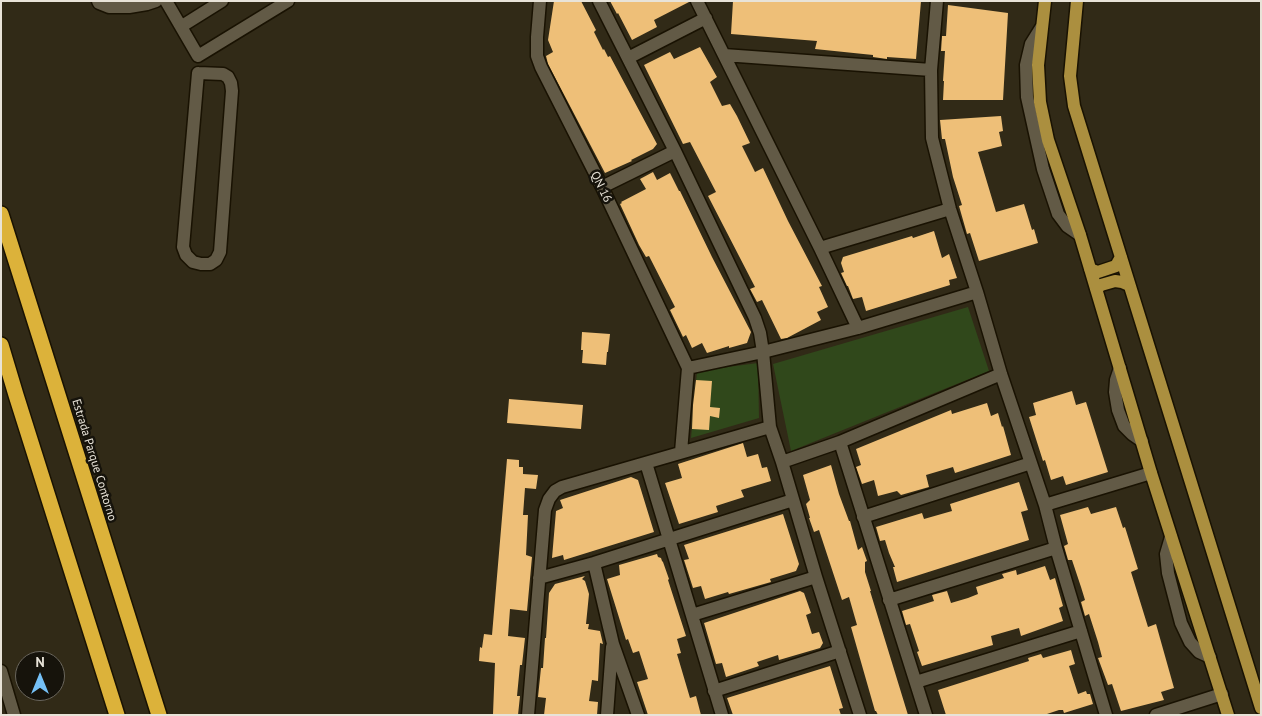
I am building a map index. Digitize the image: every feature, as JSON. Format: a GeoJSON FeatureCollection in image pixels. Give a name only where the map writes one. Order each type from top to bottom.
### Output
{"type":"FeatureCollection","features":[{"type":"Feature","properties":{"kind":"highway","name":"Estrada Parque Contorno"},"geometry":{"type":"LineString","coordinates":[[1,214],[159,715]]}},
{"type":"Feature","properties":{"kind":"highway"},"geometry":{"type":"LineString","coordinates":[[1,346],[117,715]]}},
{"type":"Feature","properties":{"kind":"main road"},"geometry":{"type":"LineString","coordinates":[[1045,1],[1038,65],[1040,102],[1048,140],[1080,235],[1151,473],[1228,715]]}},
{"type":"Feature","properties":{"kind":"main road"},"geometry":{"type":"LineString","coordinates":[[1077,1],[1070,76],[1074,106],[1261,708]]}},
{"type":"Feature","properties":{"kind":"main road"},"geometry":{"type":"LineString","coordinates":[[1090,269],[1098,272],[1116,266],[1121,256]]}},
{"type":"Feature","properties":{"kind":"main road"},"geometry":{"type":"LineString","coordinates":[[1096,289],[1101,285],[1116,281],[1129,285]]}},
{"type":"Feature","properties":{"kind":"street"},"geometry":{"type":"LineString","coordinates":[[98,1],[108,7],[129,7],[156,1]]}},
{"type":"Feature","properties":{"kind":"street"},"geometry":{"type":"LineString","coordinates":[[166,1],[198,56],[183,247],[186,255],[193,262],[210,264],[216,260],[220,252],[232,91],[228,77],[223,74],[198,73]]}},
{"type":"Feature","properties":{"kind":"street"},"geometry":{"type":"LineString","coordinates":[[182,26],[222,1]]}},
{"type":"Feature","properties":{"kind":"street"},"geometry":{"type":"LineString","coordinates":[[198,56],[288,1]]}},
{"type":"Feature","properties":{"kind":"street","name":"QN 16"},"geometry":{"type":"LineString","coordinates":[[540,1],[537,56],[541,67],[602,187],[688,368]]}},
{"type":"Feature","properties":{"kind":"street"},"geometry":{"type":"LineString","coordinates":[[599,1],[675,151],[755,318],[763,352],[770,427],[860,715]]}},
{"type":"Feature","properties":{"kind":"street"},"geometry":{"type":"LineString","coordinates":[[697,1],[858,328]]}},
{"type":"Feature","properties":{"kind":"street"},"geometry":{"type":"LineString","coordinates":[[938,1],[930,70],[932,138],[950,209],[1001,374],[1045,505],[1106,715]]}},
{"type":"Feature","properties":{"kind":"street"},"geometry":{"type":"LineString","coordinates":[[628,58],[706,18]]}},
{"type":"Feature","properties":{"kind":"street"},"geometry":{"type":"LineString","coordinates":[[724,55],[930,70]]}},
{"type":"Feature","properties":{"kind":"street"},"geometry":{"type":"LineString","coordinates":[[602,187],[675,151]]}},
{"type":"Feature","properties":{"kind":"street"},"geometry":{"type":"LineString","coordinates":[[820,248],[950,209]]}},
{"type":"Feature","properties":{"kind":"street"},"geometry":{"type":"LineString","coordinates":[[681,452],[688,368],[763,352],[858,328],[977,292]]}},
{"type":"Feature","properties":{"kind":"street"},"geometry":{"type":"LineString","coordinates":[[782,462],[840,442],[1001,374]]}},
{"type":"Feature","properties":{"kind":"street"},"geometry":{"type":"LineString","coordinates":[[528,715],[546,510],[549,499],[555,491],[562,487],[770,427]]}},
{"type":"Feature","properties":{"kind":"street"},"geometry":{"type":"LineString","coordinates":[[840,442],[926,715]]}},
{"type":"Feature","properties":{"kind":"street"},"geometry":{"type":"LineString","coordinates":[[646,463],[722,715]]}},
{"type":"Feature","properties":{"kind":"street"},"geometry":{"type":"LineString","coordinates":[[863,517],[1031,463]]}},
{"type":"Feature","properties":{"kind":"street"},"geometry":{"type":"LineString","coordinates":[[1045,505],[1151,473]]}},
{"type":"Feature","properties":{"kind":"street"},"geometry":{"type":"LineString","coordinates":[[539,578],[594,563],[793,500]]}},
{"type":"Feature","properties":{"kind":"street"},"geometry":{"type":"LineString","coordinates":[[889,600],[1056,548]]}},
{"type":"Feature","properties":{"kind":"street"},"geometry":{"type":"LineString","coordinates":[[594,563],[613,644],[638,715]]}},
{"type":"Feature","properties":{"kind":"street"},"geometry":{"type":"LineString","coordinates":[[692,615],[816,577]]}},
{"type":"Feature","properties":{"kind":"street"},"geometry":{"type":"LineString","coordinates":[[916,682],[1081,631]]}},
{"type":"Feature","properties":{"kind":"street"},"geometry":{"type":"LineString","coordinates":[[607,715],[613,644]]}},
{"type":"Feature","properties":{"kind":"street"},"geometry":{"type":"LineString","coordinates":[[714,691],[840,651]]}},
{"type":"Feature","properties":{"kind":"street"},"geometry":{"type":"LineString","coordinates":[[1,671],[14,715]]}},
{"type":"Feature","properties":{"kind":"street"},"geometry":{"type":"LineString","coordinates":[[1156,715],[1222,694]]}},
{"type":"Feature","properties":{"kind":"green space"},"geometry":{"type":"Polygon","coordinates":[[[968,307],[989,371],[791,451],[773,364],[968,307]]]}},
{"type":"Feature","properties":{"kind":"green space"},"geometry":{"type":"Polygon","coordinates":[[[758,363],[759,418],[691,438],[697,371],[758,363]]]}},
{"type":"Feature","properties":{"kind":"building"},"geometry":{"type":"Polygon","coordinates":[[[554,1],[581,1],[596,30],[594,32],[603,50],[608,57],[610,56],[657,144],[653,149],[632,161],[605,173],[548,64],[546,56],[553,52],[548,40],[554,1]]]}},
{"type":"Feature","properties":{"kind":"building"},"geometry":{"type":"Polygon","coordinates":[[[610,1],[689,2],[654,20],[657,27],[632,40],[610,1]]]}},
{"type":"Feature","properties":{"kind":"building"},"geometry":{"type":"Polygon","coordinates":[[[733,1],[921,1],[916,59],[887,57],[887,59],[873,57],[873,55],[815,49],[817,41],[731,34],[733,1]]]}},
{"type":"Feature","properties":{"kind":"building"},"geometry":{"type":"Polygon","coordinates":[[[948,5],[1008,13],[1003,100],[943,100],[945,51],[941,51],[942,36],[946,36],[948,5]]]}},
{"type":"Feature","properties":{"kind":"building"},"geometry":{"type":"Polygon","coordinates":[[[700,47],[717,77],[710,82],[722,106],[730,104],[750,143],[742,146],[755,172],[763,168],[822,286],[819,287],[828,307],[817,312],[821,320],[787,338],[781,339],[762,300],[757,302],[750,289],[755,287],[708,196],[716,192],[690,142],[683,144],[644,65],[670,52],[674,59],[700,47]]]}},
{"type":"Feature","properties":{"kind":"building"},"geometry":{"type":"Polygon","coordinates":[[[1001,116],[1003,131],[999,132],[1002,146],[978,152],[996,212],[1024,204],[1038,243],[979,261],[970,233],[967,234],[959,206],[962,205],[953,177],[945,139],[942,139],[940,120],[1001,116]]]}},
{"type":"Feature","properties":{"kind":"building"},"geometry":{"type":"Polygon","coordinates":[[[653,172],[657,180],[670,173],[680,191],[751,332],[747,343],[707,353],[702,343],[692,348],[686,335],[683,337],[670,310],[675,307],[649,256],[646,257],[639,245],[620,204],[646,189],[640,179],[653,172]]]}},
{"type":"Feature","properties":{"kind":"building"},"geometry":{"type":"Polygon","coordinates":[[[934,231],[942,258],[949,254],[957,278],[949,280],[950,285],[866,311],[862,297],[853,299],[841,273],[844,272],[841,263],[843,257],[934,231]]]}},
{"type":"Feature","properties":{"kind":"building"},"geometry":{"type":"Polygon","coordinates":[[[582,332],[610,334],[606,365],[582,363],[582,332]]]}},
{"type":"Feature","properties":{"kind":"building"},"geometry":{"type":"Polygon","coordinates":[[[696,380],[712,381],[710,407],[720,408],[719,418],[710,416],[709,430],[692,429],[696,380]]]}},
{"type":"Feature","properties":{"kind":"building"},"geometry":{"type":"Polygon","coordinates":[[[1072,391],[1076,405],[1086,402],[1108,472],[1066,485],[1063,476],[1051,480],[1029,417],[1036,415],[1033,403],[1072,391]]]}},
{"type":"Feature","properties":{"kind":"building"},"geometry":{"type":"Polygon","coordinates":[[[509,399],[583,405],[581,429],[507,423],[509,399]]]}},
{"type":"Feature","properties":{"kind":"building"},"geometry":{"type":"Polygon","coordinates":[[[987,403],[991,416],[998,413],[1011,455],[955,473],[953,467],[926,475],[929,487],[901,495],[897,491],[878,496],[874,480],[862,484],[856,467],[861,465],[856,449],[951,410],[952,414],[987,403]]]}},
{"type":"Feature","properties":{"kind":"building"},"geometry":{"type":"Polygon","coordinates":[[[743,443],[747,457],[758,454],[762,468],[767,467],[771,481],[741,490],[744,497],[716,506],[718,512],[679,524],[665,483],[682,478],[678,464],[743,443]]]}},
{"type":"Feature","properties":{"kind":"building"},"geometry":{"type":"Polygon","coordinates":[[[507,459],[519,460],[519,467],[523,467],[523,474],[538,475],[536,489],[525,488],[523,515],[528,515],[526,555],[532,557],[527,611],[510,609],[508,636],[525,638],[517,696],[520,696],[518,715],[493,714],[495,663],[479,661],[480,647],[482,648],[484,634],[492,635],[507,459]]]}},
{"type":"Feature","properties":{"kind":"building"},"geometry":{"type":"Polygon","coordinates":[[[831,465],[858,550],[862,547],[867,561],[865,562],[865,572],[870,591],[908,715],[878,715],[875,711],[851,627],[857,625],[849,597],[842,600],[819,530],[814,532],[809,518],[806,504],[810,500],[803,475],[831,465]]]}},
{"type":"Feature","properties":{"kind":"building"},"geometry":{"type":"Polygon","coordinates":[[[631,477],[638,480],[654,532],[564,560],[563,555],[552,558],[556,511],[563,508],[560,500],[631,477]]]}},
{"type":"Feature","properties":{"kind":"building"},"geometry":{"type":"Polygon","coordinates":[[[1019,482],[1028,510],[1021,512],[1029,540],[897,582],[893,567],[895,567],[885,540],[880,541],[876,527],[922,513],[924,519],[952,511],[950,504],[1019,482]]]}},
{"type":"Feature","properties":{"kind":"building"},"geometry":{"type":"Polygon","coordinates":[[[1088,507],[1091,514],[1116,507],[1123,528],[1125,527],[1138,569],[1131,572],[1148,627],[1156,624],[1174,688],[1161,692],[1164,700],[1121,711],[1112,684],[1108,685],[1098,658],[1102,657],[1089,614],[1085,616],[1081,602],[1085,600],[1081,587],[1072,560],[1068,560],[1064,546],[1068,544],[1060,515],[1088,507]]]}},
{"type":"Feature","properties":{"kind":"building"},"geometry":{"type":"Polygon","coordinates":[[[783,514],[799,564],[796,571],[770,579],[771,582],[705,599],[701,586],[693,588],[684,560],[689,559],[684,545],[783,514]]]}},
{"type":"Feature","properties":{"kind":"building"},"geometry":{"type":"Polygon","coordinates":[[[657,554],[663,562],[686,636],[677,639],[681,653],[677,654],[690,698],[696,696],[701,715],[648,715],[637,682],[648,679],[639,651],[633,653],[628,639],[626,640],[607,579],[620,575],[619,565],[657,554]]]}},
{"type":"Feature","properties":{"kind":"building"},"geometry":{"type":"Polygon","coordinates":[[[1045,566],[1050,580],[1055,578],[1063,606],[1059,608],[1063,621],[1021,636],[1019,628],[991,636],[993,645],[922,666],[910,624],[906,625],[902,611],[934,601],[932,595],[947,591],[951,603],[968,598],[978,594],[976,587],[1004,578],[1002,574],[1016,570],[1017,575],[1045,566]]]}},
{"type":"Feature","properties":{"kind":"building"},"geometry":{"type":"Polygon","coordinates":[[[585,576],[582,579],[585,581],[589,594],[586,624],[589,624],[588,629],[600,631],[603,644],[600,643],[598,681],[592,680],[589,701],[598,702],[597,715],[544,715],[546,698],[538,697],[541,668],[543,668],[549,593],[555,584],[585,576]]]}},
{"type":"Feature","properties":{"kind":"building"},"geometry":{"type":"Polygon","coordinates":[[[800,591],[804,593],[811,613],[806,615],[812,634],[819,632],[823,643],[820,648],[779,660],[778,655],[757,662],[759,666],[726,677],[722,663],[716,664],[704,623],[800,591]]]}},
{"type":"Feature","properties":{"kind":"building"},"geometry":{"type":"Polygon","coordinates":[[[1071,650],[1075,664],[1069,666],[1078,694],[1086,691],[1087,694],[1090,694],[1093,704],[1064,713],[1063,710],[1059,710],[1044,715],[946,715],[938,690],[1029,661],[1028,658],[1041,654],[1043,658],[1071,650]]]}},
{"type":"Feature","properties":{"kind":"building"},"geometry":{"type":"Polygon","coordinates":[[[830,666],[843,708],[839,709],[841,715],[733,715],[727,698],[830,666]]]}}]}
